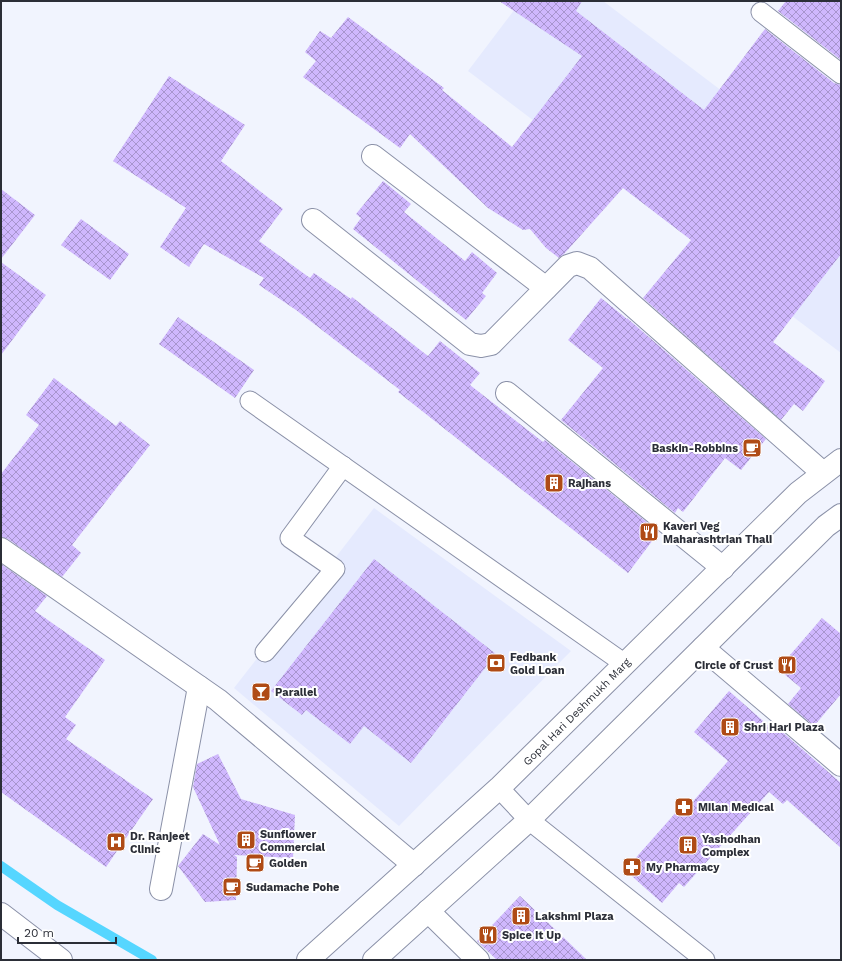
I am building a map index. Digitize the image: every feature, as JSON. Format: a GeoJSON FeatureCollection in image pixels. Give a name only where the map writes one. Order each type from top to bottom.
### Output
{"type":"FeatureCollection","features":[{"type":"Feature","properties":{"kind":"street"},"geometry":{"type":"LineString","coordinates":[[373,156],[546,288]]}},
{"type":"Feature","properties":{"kind":"street"},"geometry":{"type":"LineString","coordinates":[[313,220],[470,344],[481,346],[491,344],[568,266],[577,262],[590,268],[824,474]]}},
{"type":"Feature","properties":{"kind":"street"},"geometry":{"type":"LineString","coordinates":[[507,392],[723,568]]}},
{"type":"Feature","properties":{"kind":"street","name":"Gopal Hari Deshmukh Marg"},"geometry":{"type":"LineString","coordinates":[[308,960],[499,788],[798,493],[841,460]]}},
{"type":"Feature","properties":{"kind":"street"},"geometry":{"type":"LineString","coordinates":[[374,960],[529,820],[826,526],[841,515]]}},
{"type":"Feature","properties":{"kind":"street"},"geometry":{"type":"LineString","coordinates":[[1,549],[218,700],[414,865]]}},
{"type":"Feature","properties":{"kind":"street"},"geometry":{"type":"LineString","coordinates":[[703,648],[841,765]]}},
{"type":"Feature","properties":{"kind":"street"},"geometry":{"type":"LineString","coordinates":[[161,889],[199,687]]}},
{"type":"Feature","properties":{"kind":"street"},"geometry":{"type":"LineString","coordinates":[[428,911],[478,960]]}},
{"type":"Feature","properties":{"kind":"street"},"geometry":{"type":"LineString","coordinates":[[1,914],[61,960]]}},
{"type":"Feature","properties":{"kind":"lane"},"geometry":{"type":"LineString","coordinates":[[760,12],[841,74]]}},
{"type":"Feature","properties":{"kind":"lane"},"geometry":{"type":"LineString","coordinates":[[250,401],[625,664]]}},
{"type":"Feature","properties":{"kind":"lane"},"geometry":{"type":"LineString","coordinates":[[265,652],[335,569],[290,538],[343,466]]}},
{"type":"Feature","properties":{"kind":"lane"},"geometry":{"type":"LineString","coordinates":[[499,788],[529,820],[705,960]]}},
{"type":"Feature","properties":{"kind":"shaded area"},"geometry":{"type":"Polygon","coordinates":[[[521,1],[603,1],[841,181],[841,353],[468,71],[521,1]]]}},
{"type":"Feature","properties":{"kind":"shaded area"},"geometry":{"type":"Polygon","coordinates":[[[374,508],[571,651],[399,826],[234,688],[374,508]]]}},
{"type":"Feature","properties":{"kind":"building"},"geometry":{"type":"Polygon","coordinates":[[[499,1],[582,1],[576,11],[704,110],[765,29],[834,83],[841,85],[841,254],[773,342],[825,381],[803,411],[794,404],[781,420],[643,298],[691,240],[623,188],[559,258],[546,248],[530,229],[523,230],[488,208],[410,134],[400,148],[303,77],[316,61],[305,52],[320,31],[331,38],[348,17],[444,88],[442,90],[512,147],[582,56],[499,1]]]}},
{"type":"Feature","properties":{"kind":"building"},"geometry":{"type":"Polygon","coordinates":[[[786,1],[841,1],[841,60],[778,11],[786,1]]]}},
{"type":"Feature","properties":{"kind":"building"},"geometry":{"type":"Polygon","coordinates":[[[169,76],[245,125],[221,161],[283,209],[259,241],[310,278],[314,273],[351,299],[352,297],[428,356],[440,341],[480,373],[470,385],[543,442],[545,440],[659,532],[628,573],[398,392],[400,390],[296,310],[259,285],[264,278],[204,244],[189,267],[160,247],[186,208],[113,161],[169,76]]]}},
{"type":"Feature","properties":{"kind":"building"},"geometry":{"type":"Polygon","coordinates":[[[383,181],[411,204],[404,212],[465,261],[472,252],[497,273],[482,293],[486,296],[466,320],[353,229],[361,218],[356,214],[383,181]]]}},
{"type":"Feature","properties":{"kind":"building"},"geometry":{"type":"Polygon","coordinates":[[[1,189],[35,215],[1,259],[1,189]]]}},
{"type":"Feature","properties":{"kind":"building"},"geometry":{"type":"Polygon","coordinates":[[[81,219],[129,254],[110,280],[61,245],[81,219]]]}},
{"type":"Feature","properties":{"kind":"building"},"geometry":{"type":"Polygon","coordinates":[[[1,262],[46,295],[1,355],[1,262]]]}},
{"type":"Feature","properties":{"kind":"building"},"geometry":{"type":"Polygon","coordinates":[[[601,298],[627,318],[766,439],[741,470],[725,458],[683,512],[678,508],[675,513],[561,420],[603,368],[568,340],[601,298]]]}},
{"type":"Feature","properties":{"kind":"building"},"geometry":{"type":"Polygon","coordinates":[[[178,317],[254,370],[235,398],[159,344],[178,317]]]}},
{"type":"Feature","properties":{"kind":"building"},"geometry":{"type":"Polygon","coordinates":[[[54,378],[116,426],[120,421],[150,445],[72,545],[81,553],[62,577],[8,539],[1,537],[1,474],[39,425],[26,415],[54,378]]]}},
{"type":"Feature","properties":{"kind":"building"},"geometry":{"type":"Polygon","coordinates":[[[374,559],[496,654],[411,763],[364,726],[350,744],[306,710],[302,715],[271,691],[374,559]]]}},
{"type":"Feature","properties":{"kind":"building"},"geometry":{"type":"Polygon","coordinates":[[[1,564],[47,596],[35,611],[105,660],[65,717],[76,725],[66,739],[153,799],[106,867],[1,792],[1,564]]]}},
{"type":"Feature","properties":{"kind":"building"},"geometry":{"type":"Polygon","coordinates":[[[822,618],[841,634],[841,694],[814,726],[788,704],[801,688],[778,669],[822,618]]]}},
{"type":"Feature","properties":{"kind":"building"},"geometry":{"type":"Polygon","coordinates":[[[729,691],[770,727],[772,723],[841,783],[841,848],[787,800],[783,804],[769,792],[684,887],[679,883],[662,903],[625,870],[686,801],[690,805],[728,761],[694,732],[729,691]]]}},
{"type":"Feature","properties":{"kind":"building","name":"Sunflower Commercial"},"geometry":{"type":"Polygon","coordinates":[[[218,754],[241,799],[295,815],[293,858],[234,855],[237,857],[236,900],[205,902],[178,866],[203,834],[220,845],[193,787],[197,764],[218,754]]]}},
{"type":"Feature","properties":{"kind":"building","name":"Lakshmi Plaza"},"geometry":{"type":"Polygon","coordinates":[[[520,896],[587,960],[497,960],[477,941],[520,896]]]}},
{"type":"Feature","properties":{"kind":"waterway"},"geometry":{"type":"LineString","coordinates":[[1,866],[57,905],[152,960]]}},
{"type":"Feature","properties":{"kind":"place","name":"Baskin-Robbins"},"geometry":{"type":"Point","coordinates":[752,448]}},
{"type":"Feature","properties":{"kind":"place","name":"Rajhans"},"geometry":{"type":"Point","coordinates":[554,483]}},
{"type":"Feature","properties":{"kind":"place","name":"Kaveri Veg Maharashtrian Thali"},"geometry":{"type":"Point","coordinates":[649,532]}},
{"type":"Feature","properties":{"kind":"place","name":"Fedbank Gold Loan"},"geometry":{"type":"Point","coordinates":[496,663]}},
{"type":"Feature","properties":{"kind":"place","name":"Circle of Crust"},"geometry":{"type":"Point","coordinates":[787,665]}},
{"type":"Feature","properties":{"kind":"place","name":"Parallel"},"geometry":{"type":"Point","coordinates":[261,692]}},
{"type":"Feature","properties":{"kind":"place","name":"Shri Hari Plaza"},"geometry":{"type":"Point","coordinates":[730,727]}},
{"type":"Feature","properties":{"kind":"place","name":"Milan Medical"},"geometry":{"type":"Point","coordinates":[684,807]}},
{"type":"Feature","properties":{"kind":"place","name":"Sunflower Commercial"},"geometry":{"type":"Point","coordinates":[246,840]}},
{"type":"Feature","properties":{"kind":"place","name":"Dr. Ranjeet Clinic"},"geometry":{"type":"Point","coordinates":[116,842]}},
{"type":"Feature","properties":{"kind":"place","name":"Yashodhan Complex"},"geometry":{"type":"Point","coordinates":[688,845]}},
{"type":"Feature","properties":{"kind":"place","name":"Golden"},"geometry":{"type":"Point","coordinates":[255,863]}},
{"type":"Feature","properties":{"kind":"place","name":"My Pharmacy"},"geometry":{"type":"Point","coordinates":[632,867]}},
{"type":"Feature","properties":{"kind":"place","name":"Sudamache Pohe"},"geometry":{"type":"Point","coordinates":[232,887]}},
{"type":"Feature","properties":{"kind":"place","name":"Lakshmi Plaza"},"geometry":{"type":"Point","coordinates":[521,916]}},
{"type":"Feature","properties":{"kind":"place","name":"Spice It Up"},"geometry":{"type":"Point","coordinates":[488,935]}}]}
